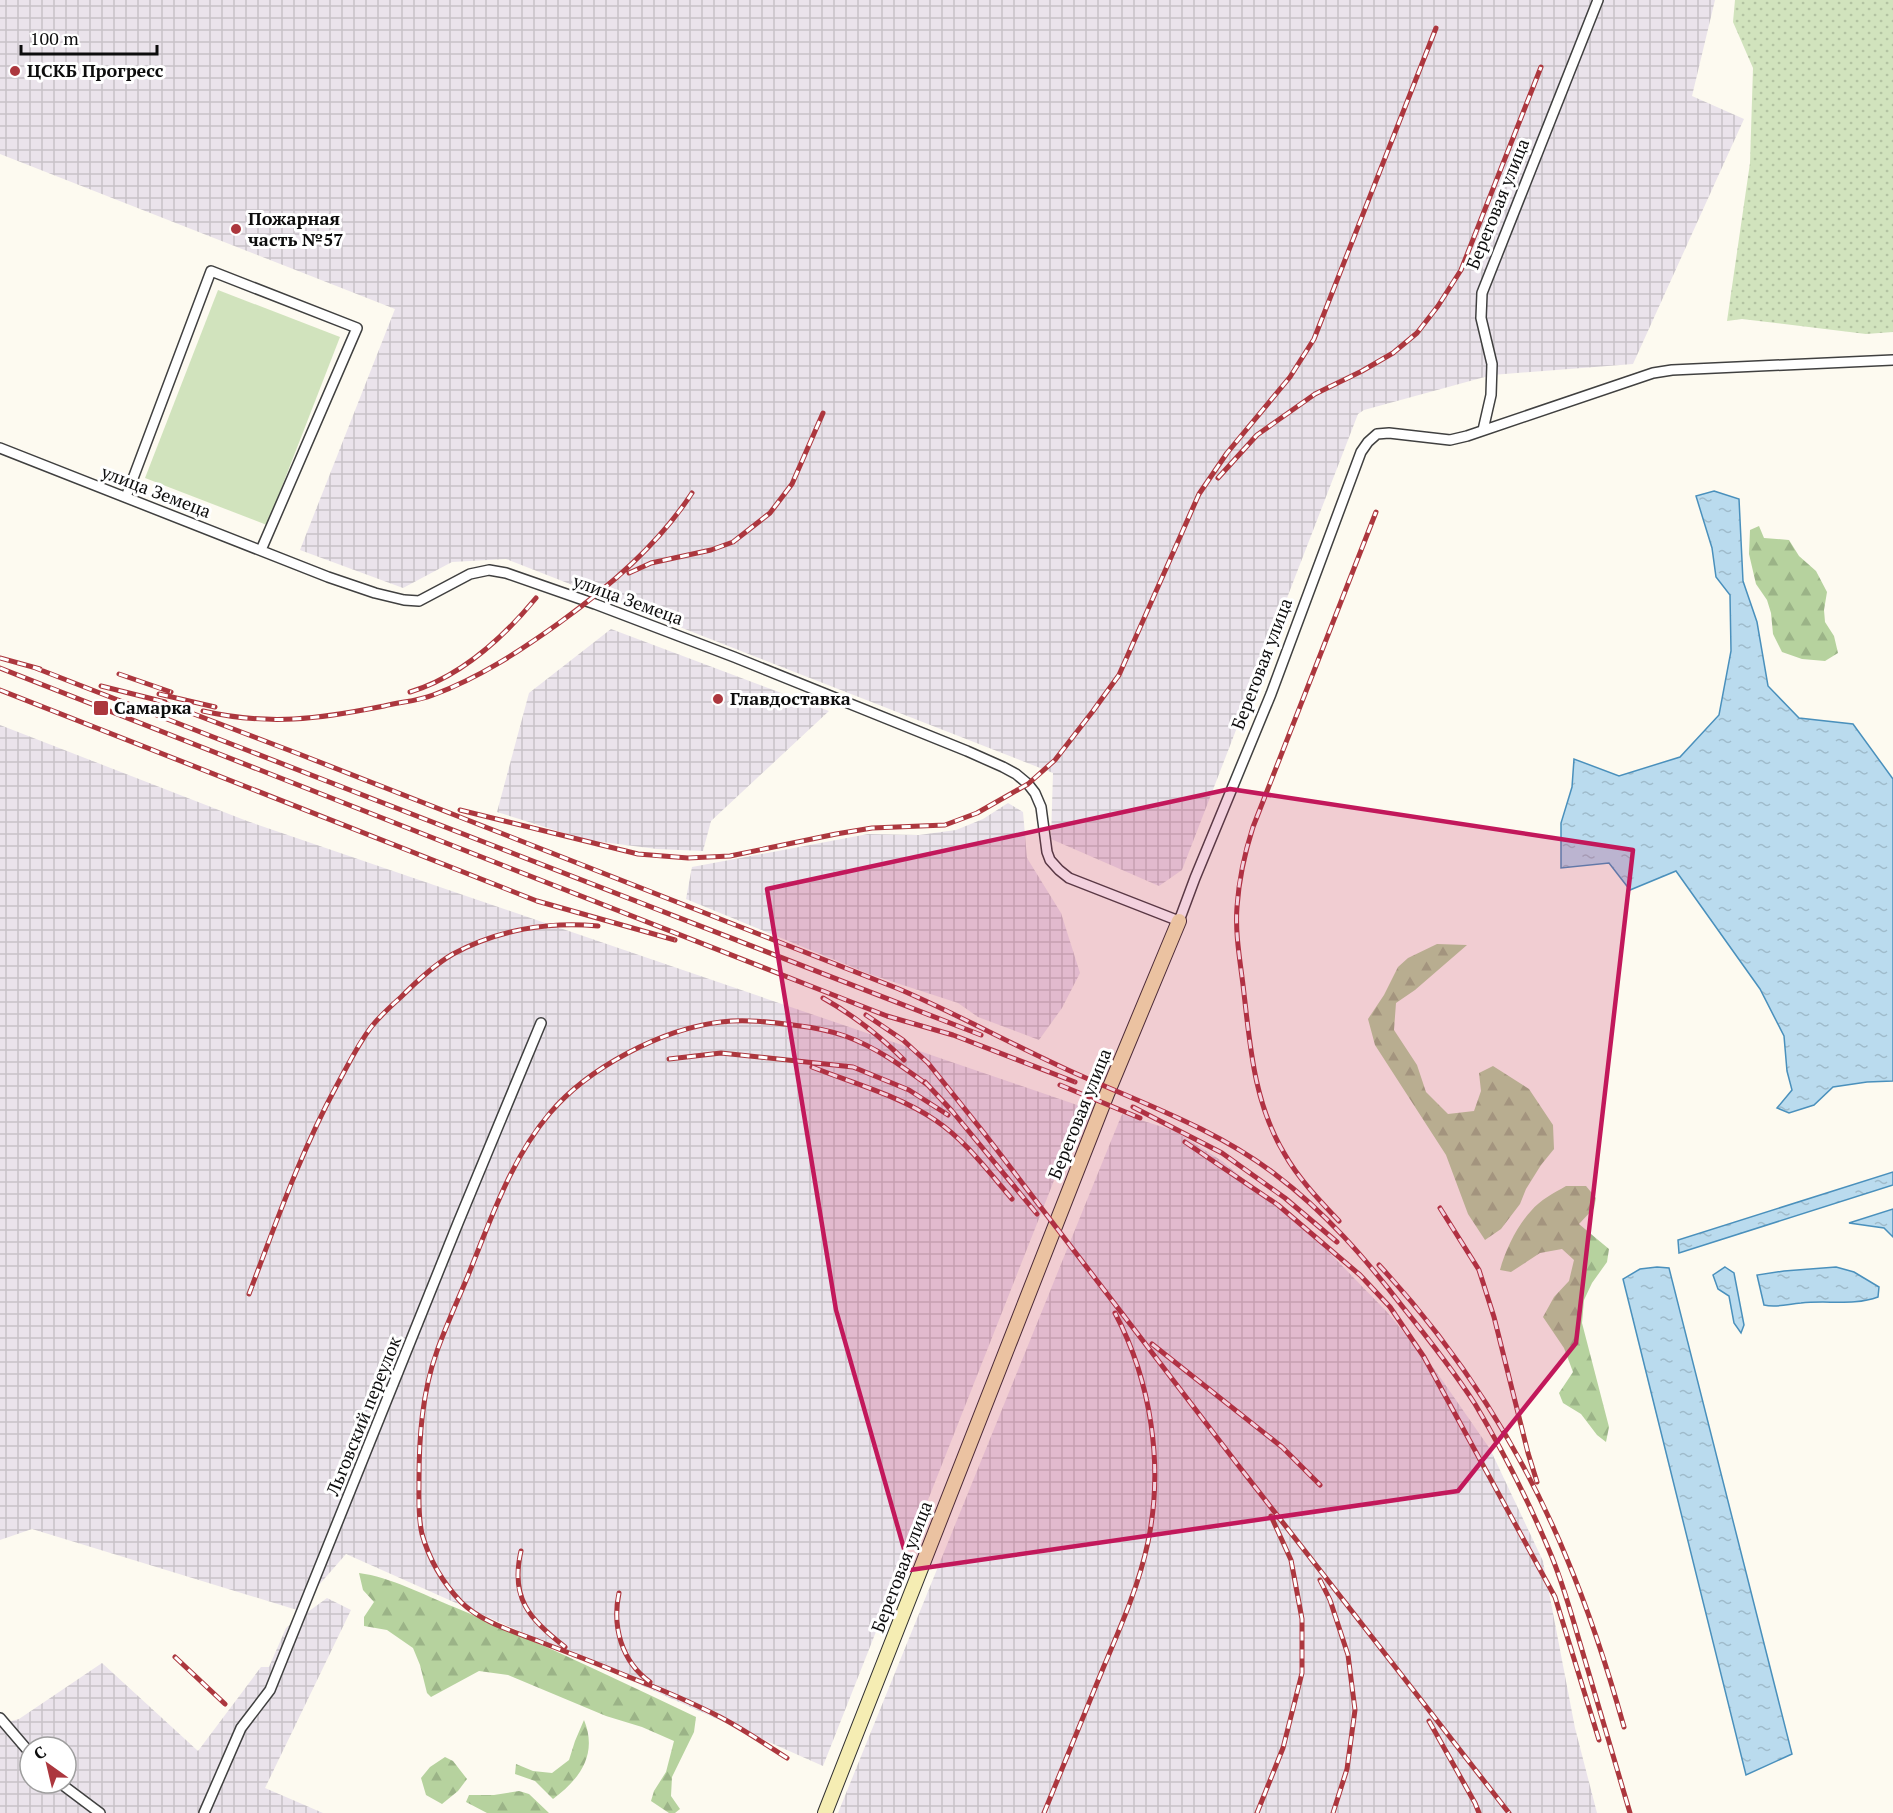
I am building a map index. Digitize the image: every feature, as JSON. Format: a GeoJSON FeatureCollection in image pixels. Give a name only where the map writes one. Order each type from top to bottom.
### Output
{"type":"FeatureCollection","features":[{"type":"Feature","properties":{"kind":"street","name":"Береговая улица"},"geometry":{"type":"LineString","coordinates":[[825,1813],[1104,1102],[1271,694],[1361,452],[1377,434],[1389,433],[1450,440],[1484,429],[1491,395],[1492,364],[1480,318],[1482,293],[1598,0]]}},
{"type":"Feature","properties":{"kind":"street"},"geometry":{"type":"LineString","coordinates":[[126,497],[211,271],[357,328],[261,550]]}},
{"type":"Feature","properties":{"kind":"street"},"geometry":{"type":"LineString","coordinates":[[1484,429],[1653,373],[1711,367],[1893,360]]}},
{"type":"Feature","properties":{"kind":"street","name":"улица Земеца"},"geometry":{"type":"LineString","coordinates":[[0,448],[328,577],[375,593],[418,601],[470,574],[489,570],[507,573],[673,633],[909,727],[1003,766],[1028,784],[1041,807],[1050,860],[1064,874],[1179,921]]}},
{"type":"Feature","properties":{"kind":"street","name":"Льговский переулок"},"geometry":{"type":"LineString","coordinates":[[204,1813],[241,1728],[270,1690],[541,1023]]}},
{"type":"Feature","properties":{"kind":"street"},"geometry":{"type":"LineString","coordinates":[[0,1718],[18,1739]]}},
{"type":"Feature","properties":{"kind":"street"},"geometry":{"type":"LineString","coordinates":[[76,1795],[100,1813]]}},
{"type":"Feature","properties":{"kind":"highlighted area"},"geometry":{"type":"Polygon","coordinates":[[[1230,789],[1633,850],[1576,1343],[1458,1491],[910,1570],[836,1310],[767,889],[1230,789]]]}},
{"type":"Feature","properties":{"kind":"shaded area"},"geometry":{"type":"Polygon","coordinates":[[[0,0],[1715,0],[1692,96],[1744,119],[1633,364],[1492,375],[1364,410],[1358,414],[1182,870],[1159,886],[1051,839],[1053,773],[506,559],[452,562],[403,588],[300,550],[395,309],[0,154],[0,0]]]}},
{"type":"Feature","properties":{"kind":"shaded area"},"geometry":{"type":"Polygon","coordinates":[[[611,629],[829,711],[711,821],[703,851],[657,849],[586,840],[497,812],[529,693],[611,629]]]}},
{"type":"Feature","properties":{"kind":"shaded area"},"geometry":{"type":"Polygon","coordinates":[[[0,725],[247,821],[1083,1107],[823,1766],[346,1554],[297,1610],[32,1529],[0,1540],[0,725]]]}},
{"type":"Feature","properties":{"kind":"shaded area"},"geometry":{"type":"Polygon","coordinates":[[[1008,803],[1023,812],[1027,858],[1061,913],[1080,973],[1062,1008],[1039,1040],[978,1017],[958,1003],[869,974],[686,899],[692,867],[868,834],[919,835],[956,830],[983,819],[1008,803]]]}},
{"type":"Feature","properties":{"kind":"shaded area"},"geometry":{"type":"Polygon","coordinates":[[[1122,1114],[1175,1131],[1222,1161],[1320,1243],[1388,1313],[1435,1370],[1490,1449],[1543,1561],[1575,1728],[1597,1813],[838,1813],[1122,1114]]]}},
{"type":"Feature","properties":{"kind":"shaded area"},"geometry":{"type":"Polygon","coordinates":[[[327,1598],[351,1610],[265,1788],[323,1813],[0,1813],[0,1724],[19,1719],[102,1663],[198,1751],[261,1667],[269,1667],[286,1628],[327,1598]]]}},
{"type":"Feature","properties":{"kind":"green space"},"geometry":{"type":"Polygon","coordinates":[[[1735,0],[1893,0],[1893,332],[1866,334],[1742,319],[1727,321],[1750,163],[1753,68],[1733,22],[1735,0]]]}},
{"type":"Feature","properties":{"kind":"green space"},"geometry":{"type":"Polygon","coordinates":[[[218,290],[340,337],[267,525],[145,478],[218,290]]]}},
{"type":"Feature","properties":{"kind":"green space"},"geometry":{"type":"Polygon","coordinates":[[[1759,526],[1764,538],[1789,540],[1799,556],[1816,571],[1827,592],[1825,622],[1834,636],[1838,653],[1825,661],[1802,659],[1782,652],[1773,634],[1771,613],[1767,600],[1756,584],[1749,554],[1750,530],[1759,526]]]}},
{"type":"Feature","properties":{"kind":"green space"},"geometry":{"type":"Polygon","coordinates":[[[1437,944],[1467,945],[1415,990],[1396,1003],[1394,1030],[1417,1065],[1426,1092],[1448,1114],[1474,1111],[1481,1091],[1479,1073],[1493,1066],[1529,1089],[1553,1125],[1554,1149],[1526,1189],[1520,1204],[1501,1229],[1485,1240],[1468,1214],[1446,1155],[1375,1045],[1368,1019],[1384,995],[1398,967],[1408,958],[1437,944]]]}},
{"type":"Feature","properties":{"kind":"green space"},"geometry":{"type":"Polygon","coordinates":[[[1566,1186],[1586,1186],[1596,1198],[1594,1208],[1579,1224],[1609,1249],[1607,1262],[1592,1283],[1584,1300],[1582,1323],[1609,1427],[1606,1442],[1597,1435],[1581,1414],[1563,1403],[1559,1393],[1573,1372],[1564,1348],[1543,1317],[1554,1297],[1569,1281],[1574,1260],[1562,1249],[1540,1253],[1511,1272],[1500,1270],[1512,1239],[1526,1217],[1543,1200],[1566,1186]]]}},
{"type":"Feature","properties":{"kind":"green space"},"geometry":{"type":"Polygon","coordinates":[[[359,1573],[395,1582],[485,1620],[696,1717],[694,1732],[672,1777],[671,1796],[680,1809],[675,1813],[669,1813],[651,1801],[654,1791],[666,1772],[674,1741],[642,1727],[606,1716],[508,1675],[479,1671],[431,1697],[427,1693],[413,1648],[387,1630],[364,1626],[364,1617],[374,1602],[363,1590],[359,1573]]]}},
{"type":"Feature","properties":{"kind":"green space"},"geometry":{"type":"Polygon","coordinates":[[[584,1720],[589,1744],[584,1765],[571,1783],[553,1799],[535,1781],[515,1774],[516,1764],[533,1771],[552,1773],[569,1760],[584,1720]]]}},
{"type":"Feature","properties":{"kind":"green space"},"geometry":{"type":"Polygon","coordinates":[[[445,1757],[453,1761],[467,1779],[458,1791],[442,1804],[426,1795],[421,1778],[430,1767],[445,1757]]]}},
{"type":"Feature","properties":{"kind":"green space"},"geometry":{"type":"Polygon","coordinates":[[[519,1791],[529,1794],[549,1813],[487,1813],[466,1802],[469,1795],[494,1795],[519,1791]]]}},
{"type":"Feature","properties":{"kind":"water"},"geometry":{"type":"Polygon","coordinates":[[[1714,491],[1739,499],[1743,581],[1757,622],[1768,686],[1799,718],[1853,724],[1893,779],[1893,1081],[1833,1087],[1814,1105],[1789,1113],[1777,1108],[1792,1090],[1787,1071],[1784,1036],[1760,989],[1676,871],[1630,890],[1609,863],[1561,868],[1561,823],[1572,787],[1574,759],[1619,776],[1680,757],[1719,715],[1731,651],[1730,595],[1716,577],[1712,548],[1696,496],[1714,491]]]}},
{"type":"Feature","properties":{"kind":"water"},"geometry":{"type":"Polygon","coordinates":[[[1893,1172],[1893,1185],[1679,1253],[1678,1240],[1893,1172]]]}},
{"type":"Feature","properties":{"kind":"water"},"geometry":{"type":"Polygon","coordinates":[[[1893,1209],[1893,1237],[1884,1228],[1849,1223],[1893,1209]]]}},
{"type":"Feature","properties":{"kind":"water"},"geometry":{"type":"Polygon","coordinates":[[[1725,1267],[1734,1273],[1744,1325],[1741,1333],[1734,1323],[1729,1296],[1718,1289],[1713,1275],[1725,1267]]]}},
{"type":"Feature","properties":{"kind":"water"},"geometry":{"type":"Polygon","coordinates":[[[1836,1267],[1854,1272],[1879,1287],[1878,1297],[1850,1302],[1764,1305],[1757,1275],[1836,1267]]]}},
{"type":"Feature","properties":{"kind":"water"},"geometry":{"type":"Polygon","coordinates":[[[1669,1268],[1792,1754],[1746,1775],[1623,1279],[1640,1269],[1669,1268]]]}},
{"type":"Feature","properties":{"kind":"railway"},"geometry":{"type":"LineString","coordinates":[[460,810],[638,854],[688,858],[730,856],[872,828],[945,825],[977,813],[1028,784],[1055,760],[1119,675],[1199,494],[1227,453],[1290,377],[1314,339],[1436,28]]}},
{"type":"Feature","properties":{"kind":"railway"},"geometry":{"type":"LineString","coordinates":[[1218,478],[1257,435],[1315,394],[1393,353],[1417,333],[1461,270],[1541,67]]}},
{"type":"Feature","properties":{"kind":"railway"},"geometry":{"type":"LineString","coordinates":[[629,573],[651,563],[711,550],[733,542],[770,513],[792,484],[823,413]]}},
{"type":"Feature","properties":{"kind":"railway"},"geometry":{"type":"LineString","coordinates":[[203,711],[250,718],[316,717],[415,700],[450,688],[514,654],[597,594],[632,564],[664,530],[692,493]]}},
{"type":"Feature","properties":{"kind":"railway"},"geometry":{"type":"LineString","coordinates":[[1339,1221],[1309,1188],[1290,1162],[1274,1133],[1259,1092],[1254,1071],[1238,946],[1237,907],[1242,867],[1253,827],[1376,512]]}},
{"type":"Feature","properties":{"kind":"railway"},"geometry":{"type":"LineString","coordinates":[[410,692],[446,677],[463,666],[495,641],[536,598]]}},
{"type":"Feature","properties":{"kind":"railway"},"geometry":{"type":"LineString","coordinates":[[0,658],[40,669]]}},
{"type":"Feature","properties":{"kind":"railway"},"geometry":{"type":"LineString","coordinates":[[33,667],[981,1035]]}},
{"type":"Feature","properties":{"kind":"railway"},"geometry":{"type":"LineString","coordinates":[[0,668],[887,1016],[953,1035],[1075,1082]]}},
{"type":"Feature","properties":{"kind":"railway"},"geometry":{"type":"LineString","coordinates":[[119,674],[171,692]]}},
{"type":"Feature","properties":{"kind":"railway"},"geometry":{"type":"LineString","coordinates":[[101,686],[165,702]]}},
{"type":"Feature","properties":{"kind":"railway"},"geometry":{"type":"LineString","coordinates":[[0,690],[537,901],[675,940]]}},
{"type":"Feature","properties":{"kind":"railway"},"geometry":{"type":"LineString","coordinates":[[159,694],[215,707]]}},
{"type":"Feature","properties":{"kind":"railway"},"geometry":{"type":"LineString","coordinates":[[157,700],[899,989],[1068,1070],[1201,1129],[1252,1158],[1276,1175],[1328,1220],[1374,1270],[1458,1379],[1475,1404],[1515,1476],[1559,1574],[1630,1813]]}},
{"type":"Feature","properties":{"kind":"railway"},"geometry":{"type":"LineString","coordinates":[[249,1294],[290,1188],[324,1110],[353,1055],[378,1019],[432,968],[470,946],[505,933],[542,926],[598,926]]}},
{"type":"Feature","properties":{"kind":"railway"},"geometry":{"type":"LineString","coordinates":[[823,998],[866,1026],[904,1060]]}},
{"type":"Feature","properties":{"kind":"railway"},"geometry":{"type":"LineString","coordinates":[[866,1015],[903,1040],[928,1063],[1509,1813]]}},
{"type":"Feature","properties":{"kind":"railway"},"geometry":{"type":"LineString","coordinates":[[787,1758],[737,1726],[698,1706],[500,1626],[479,1616],[461,1602],[437,1570],[422,1534],[419,1515],[422,1415],[428,1383],[440,1342],[502,1192],[523,1151],[550,1113],[566,1096],[605,1066],[627,1053],[674,1033],[721,1022],[757,1021],[812,1028],[845,1036],[878,1052],[929,1086]]}},
{"type":"Feature","properties":{"kind":"railway"},"geometry":{"type":"LineString","coordinates":[[669,1059],[721,1053],[853,1067],[909,1090],[948,1115]]}},
{"type":"Feature","properties":{"kind":"railway"},"geometry":{"type":"LineString","coordinates":[[812,1067],[890,1096],[935,1120],[966,1146],[1012,1199]]}},
{"type":"Feature","properties":{"kind":"railway"},"geometry":{"type":"LineString","coordinates":[[925,1082],[952,1111],[1037,1214]]}},
{"type":"Feature","properties":{"kind":"railway"},"geometry":{"type":"LineString","coordinates":[[1060,1085],[1140,1118]]}},
{"type":"Feature","properties":{"kind":"railway"},"geometry":{"type":"LineString","coordinates":[[1133,1107],[1222,1153],[1285,1198],[1337,1242]]}},
{"type":"Feature","properties":{"kind":"railway"},"geometry":{"type":"LineString","coordinates":[[1185,1142],[1278,1205],[1360,1275],[1390,1307],[1424,1357],[1555,1597],[1599,1740]]}},
{"type":"Feature","properties":{"kind":"railway"},"geometry":{"type":"LineString","coordinates":[[1440,1208],[1479,1270],[1494,1317],[1537,1482]]}},
{"type":"Feature","properties":{"kind":"railway"},"geometry":{"type":"LineString","coordinates":[[1379,1265],[1436,1332],[1462,1367],[1486,1403],[1530,1479],[1550,1519],[1583,1600],[1624,1727]]}},
{"type":"Feature","properties":{"kind":"railway"},"geometry":{"type":"LineString","coordinates":[[1044,1813],[1129,1605],[1140,1574],[1153,1513],[1155,1483],[1151,1424],[1138,1367],[1115,1313]]}},
{"type":"Feature","properties":{"kind":"railway"},"geometry":{"type":"LineString","coordinates":[[1152,1344],[1282,1447],[1320,1485]]}},
{"type":"Feature","properties":{"kind":"railway"},"geometry":{"type":"LineString","coordinates":[[1257,1813],[1283,1748],[1302,1673],[1302,1619],[1291,1560],[1271,1516]]}},
{"type":"Feature","properties":{"kind":"railway"},"geometry":{"type":"LineString","coordinates":[[521,1551],[518,1582],[525,1606],[541,1627],[565,1647]]}},
{"type":"Feature","properties":{"kind":"railway"},"geometry":{"type":"LineString","coordinates":[[1320,1580],[1330,1600],[1348,1655],[1355,1710],[1347,1769],[1333,1813]]}},
{"type":"Feature","properties":{"kind":"railway"},"geometry":{"type":"LineString","coordinates":[[619,1593],[617,1618],[621,1642],[632,1664],[650,1682]]}},
{"type":"Feature","properties":{"kind":"railway"},"geometry":{"type":"LineString","coordinates":[[175,1657],[225,1704]]}},
{"type":"Feature","properties":{"kind":"railway"},"geometry":{"type":"LineString","coordinates":[[1429,1721],[1479,1813]]}},
{"type":"Feature","properties":{"kind":"place","name":"ЦСКБ Прогресс"},"geometry":{"type":"Point","coordinates":[15,71]}},
{"type":"Feature","properties":{"kind":"place","name":"Пожарная часть №57"},"geometry":{"type":"Point","coordinates":[236,229]}},
{"type":"Feature","properties":{"kind":"place","name":"Главдоставка"},"geometry":{"type":"Point","coordinates":[718,699]}},
{"type":"Feature","properties":{"kind":"place","name":"Самарка"},"geometry":{"type":"Point","coordinates":[101,708]}}]}
